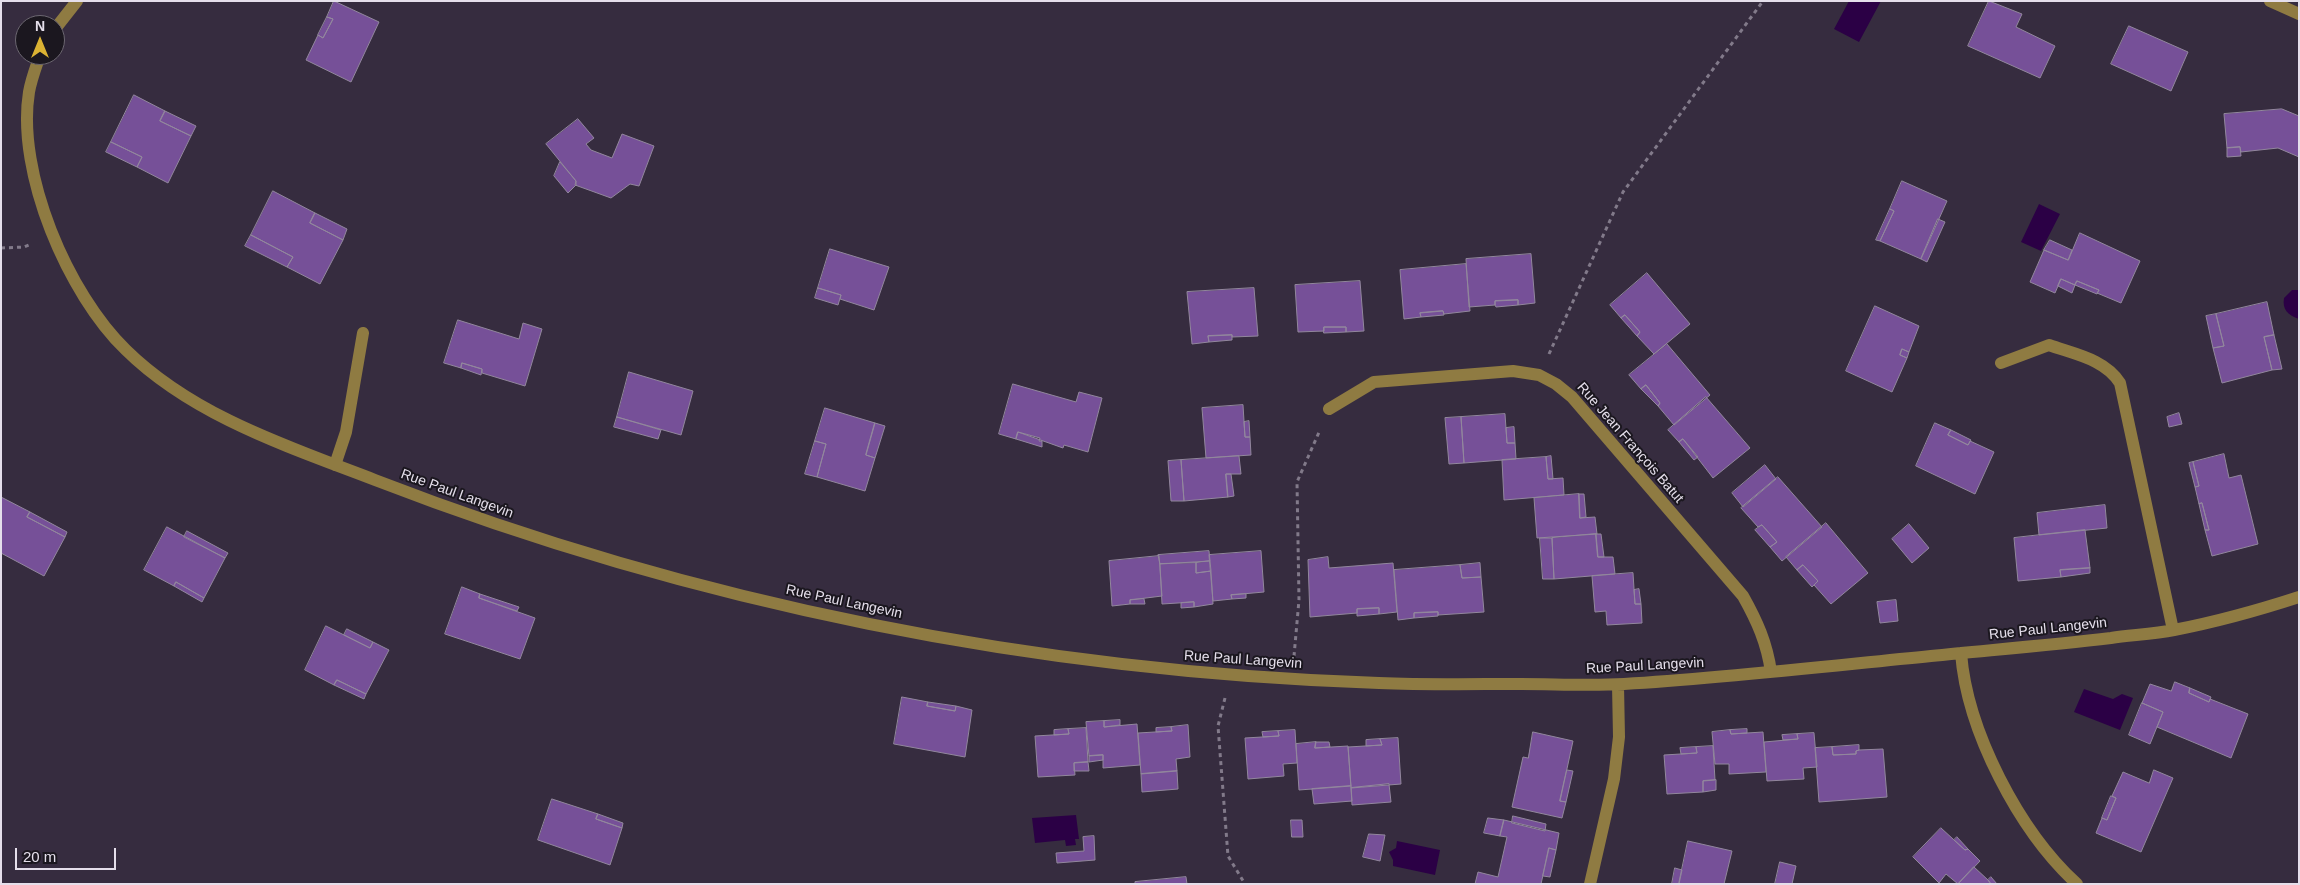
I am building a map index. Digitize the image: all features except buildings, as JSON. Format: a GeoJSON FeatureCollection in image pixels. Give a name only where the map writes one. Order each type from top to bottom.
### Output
{"type":"FeatureCollection","features":[{"type":"Feature","properties":{"kind":"street"},"geometry":{"type":"LineString","coordinates":[[65,16],[77,1]]}},
{"type":"Feature","properties":{"kind":"street"},"geometry":{"type":"LineString","coordinates":[[2270,1],[2299,14]]}},
{"type":"Feature","properties":{"kind":"street","name":"Rue Paul Langevin"},"geometry":{"type":"LineString","coordinates":[[37,65],[29,91],[30,159],[38,194],[53,235],[84,295],[104,326],[127,351],[173,388],[224,418],[335,465],[442,506],[554,544],[668,577],[782,605],[886,627],[1100,663],[1226,676],[1384,684],[1618,685],[2071,643],[2173,630],[2299,597]]}},
{"type":"Feature","properties":{"kind":"street"},"geometry":{"type":"LineString","coordinates":[[335,465],[346,432],[364,334]]}},
{"type":"Feature","properties":{"kind":"street"},"geometry":{"type":"LineString","coordinates":[[2001,363],[2048,345],[2100,363],[2113,371],[2120,383],[2173,630]]}},
{"type":"Feature","properties":{"kind":"street","name":"Rue Jean François Batut"},"geometry":{"type":"LineString","coordinates":[[1329,409],[1374,382],[1513,371],[1539,375],[1556,384],[1572,397],[1743,596],[1759,625],[1768,654],[1770,672]]}},
{"type":"Feature","properties":{"kind":"street"},"geometry":{"type":"LineString","coordinates":[[1960,653],[1972,711],[1998,776],[2045,848],[2077,884]]}},
{"type":"Feature","properties":{"kind":"street"},"geometry":{"type":"LineString","coordinates":[[1590,884],[1614,779],[1619,737],[1618,685]]}},
{"type":"Feature","properties":{"kind":"path"},"geometry":{"type":"LineString","coordinates":[[1539,375],[1623,192],[1763,1]]}},
{"type":"Feature","properties":{"kind":"path"},"geometry":{"type":"LineString","coordinates":[[1,248],[24,247],[53,235]]}},
{"type":"Feature","properties":{"kind":"path"},"geometry":{"type":"LineString","coordinates":[[1292,680],[1299,600],[1297,482],[1329,409]]}},
{"type":"Feature","properties":{"kind":"path"},"geometry":{"type":"LineString","coordinates":[[1226,676],[1225,698],[1218,726],[1228,856],[1245,884]]}},
{"type":"Feature","properties":{"kind":"shaded area"},"geometry":{"type":"Polygon","coordinates":[[[1849,1],[1881,1],[1859,42],[1834,29],[1849,1]]]}},
{"type":"Feature","properties":{"kind":"shaded area"},"geometry":{"type":"Polygon","coordinates":[[[2039,204],[2060,214],[2041,251],[2021,242],[2039,204]]]}},
{"type":"Feature","properties":{"kind":"shaded area"},"geometry":{"type":"Polygon","coordinates":[[[2292,290],[2299,290],[2299,319],[2289,314],[2284,306],[2284,298],[2292,290]]]}},
{"type":"Feature","properties":{"kind":"shaded area"},"geometry":{"type":"Polygon","coordinates":[[[2084,689],[2113,699],[2122,694],[2133,698],[2120,730],[2074,712],[2084,689]]]}},
{"type":"Feature","properties":{"kind":"shaded area"},"geometry":{"type":"Polygon","coordinates":[[[1076,815],[1079,839],[1075,839],[1076,845],[1066,846],[1065,840],[1035,843],[1032,818],[1076,815]]]}},
{"type":"Feature","properties":{"kind":"shaded area"},"geometry":{"type":"Polygon","coordinates":[[[1397,841],[1440,850],[1435,875],[1393,866],[1393,860],[1389,852],[1396,848],[1397,841]]]}}]}
